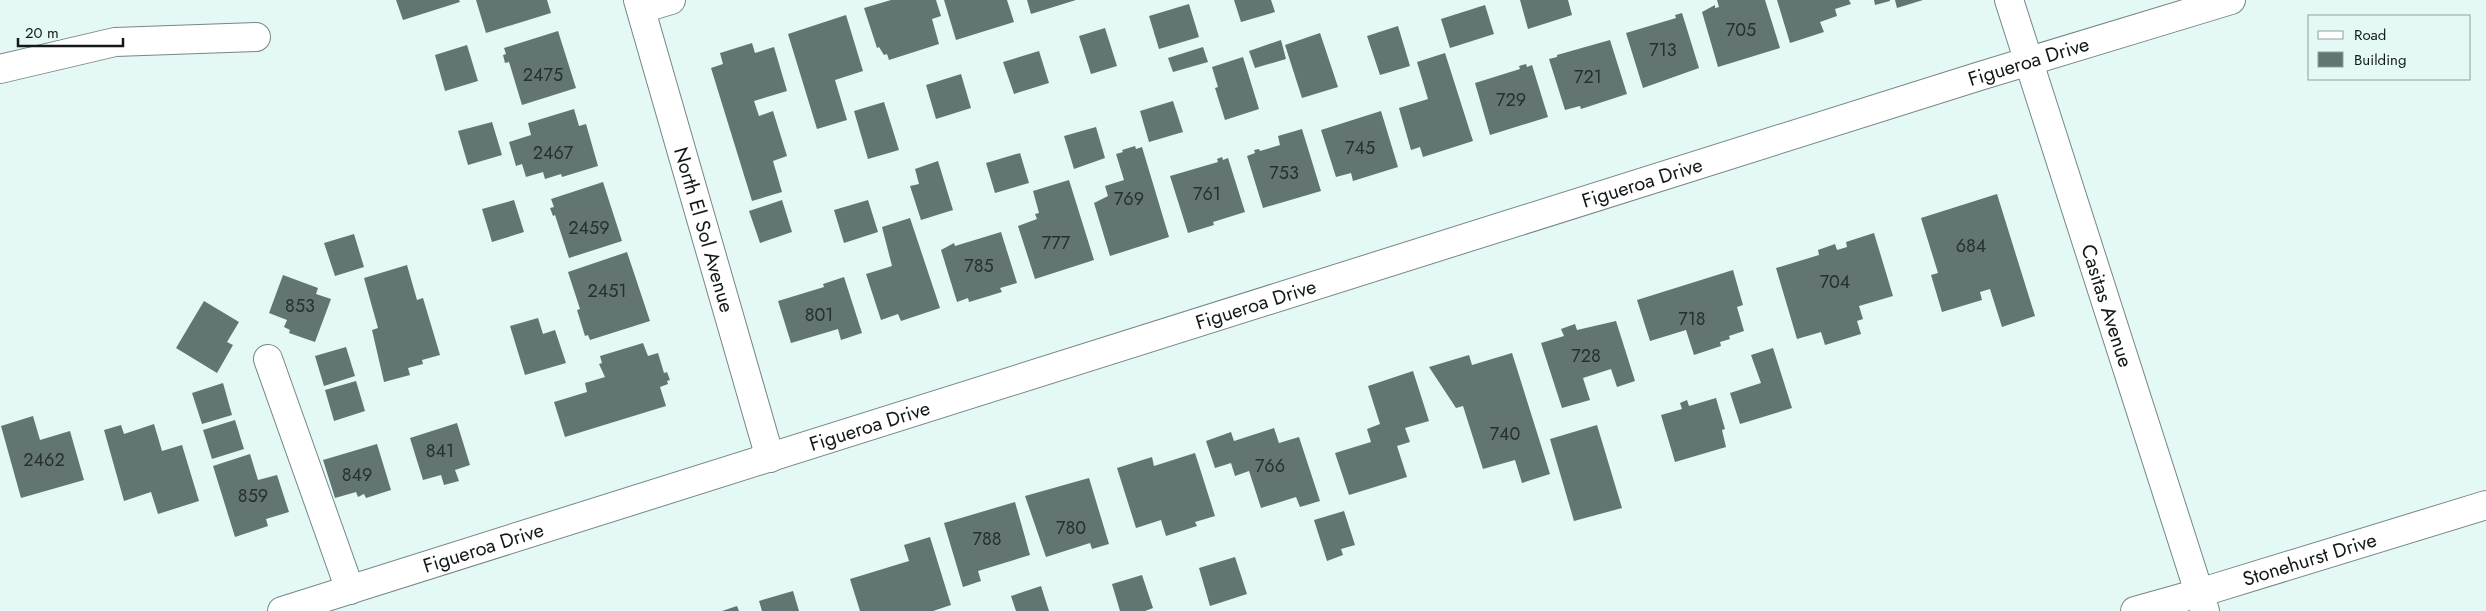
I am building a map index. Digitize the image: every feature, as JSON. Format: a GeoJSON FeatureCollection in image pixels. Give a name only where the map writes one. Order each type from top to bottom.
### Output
{"type":"FeatureCollection","features":[{"type":"Feature","properties":{"kind":"street"},"geometry":{"type":"LineString","coordinates":[[640,5],[672,0]]}},
{"type":"Feature","properties":{"kind":"street","name":"Casitas Avenue"},"geometry":{"type":"LineString","coordinates":[[2009,0],[2028,62],[2052,129],[2202,602]]}},
{"type":"Feature","properties":{"kind":"street","name":"Figueroa Drive"},"geometry":{"type":"LineString","coordinates":[[282,611],[2028,62],[2231,0]]}},
{"type":"Feature","properties":{"kind":"street","name":"North El Sol Avenue"},"geometry":{"type":"LineString","coordinates":[[640,5],[770,458]]}},
{"type":"Feature","properties":{"kind":"street"},"geometry":{"type":"LineString","coordinates":[[0,69],[115,42],[256,37]]}},
{"type":"Feature","properties":{"kind":"street"},"geometry":{"type":"LineString","coordinates":[[268,359],[350,590]]}},
{"type":"Feature","properties":{"kind":"street","name":"Stonehurst Drive"},"geometry":{"type":"LineString","coordinates":[[2134,611],[2202,602],[2486,505]]}},
{"type":"Feature","properties":{"kind":"building"},"geometry":{"type":"Polygon","coordinates":[[[396,0],[459,0],[460,2],[403,20],[396,0]]]}},
{"type":"Feature","properties":{"kind":"building"},"geometry":{"type":"Polygon","coordinates":[[[476,0],[547,0],[551,13],[486,33],[476,0]]]}},
{"type":"Feature","properties":{"kind":"building"},"geometry":{"type":"Polygon","coordinates":[[[891,0],[936,0],[941,16],[932,19],[939,44],[889,60],[887,54],[884,55],[879,47],[877,48],[864,8],[891,0]]]}},
{"type":"Feature","properties":{"kind":"building"},"geometry":{"type":"Polygon","coordinates":[[[944,0],[1007,0],[1014,22],[956,40],[944,0]]]}},
{"type":"Feature","properties":{"kind":"building"},"geometry":{"type":"Polygon","coordinates":[[[1027,0],[1076,0],[1031,14],[1027,0]]]}},
{"type":"Feature","properties":{"kind":"building"},"geometry":{"type":"Polygon","coordinates":[[[1234,0],[1271,0],[1275,12],[1241,22],[1234,0]]]}},
{"type":"Feature","properties":{"kind":"building"},"geometry":{"type":"Polygon","coordinates":[[[1520,0],[1568,0],[1572,15],[1528,29],[1520,0]]]}},
{"type":"Feature","properties":{"kind":"building"},"geometry":{"type":"Polygon","coordinates":[[[1717,0],[1765,0],[1780,48],[1718,67],[1702,12],[1715,5],[1715,8],[1719,7],[1717,0]]]}},
{"type":"Feature","properties":{"kind":"building"},"geometry":{"type":"Polygon","coordinates":[[[1777,0],[1849,0],[1851,4],[1835,9],[1837,16],[1820,22],[1824,32],[1790,43],[1777,0]]]}},
{"type":"Feature","properties":{"kind":"building"},"geometry":{"type":"Polygon","coordinates":[[[1874,0],[1890,0],[1890,1],[1875,5],[1874,0]]]}},
{"type":"Feature","properties":{"kind":"building"},"geometry":{"type":"Polygon","coordinates":[[[1895,0],[1923,0],[1897,8],[1895,0]]]}},
{"type":"Feature","properties":{"kind":"building"},"geometry":{"type":"Polygon","coordinates":[[[1189,4],[1199,37],[1159,49],[1149,16],[1189,4]]]}},
{"type":"Feature","properties":{"kind":"building"},"geometry":{"type":"Polygon","coordinates":[[[1485,5],[1494,34],[1450,48],[1441,19],[1485,5]]]}},
{"type":"Feature","properties":{"kind":"building"},"geometry":{"type":"Polygon","coordinates":[[[1682,13],[1699,68],[1643,88],[1626,33],[1676,18],[1675,15],[1682,13]]]}},
{"type":"Feature","properties":{"kind":"building"},"geometry":{"type":"Polygon","coordinates":[[[846,15],[863,71],[835,80],[847,120],[817,129],[788,34],[846,15]]]}},
{"type":"Feature","properties":{"kind":"building"},"geometry":{"type":"Polygon","coordinates":[[[1398,26],[1410,66],[1380,75],[1367,36],[1398,26]]]}},
{"type":"Feature","properties":{"kind":"building"},"geometry":{"type":"Polygon","coordinates":[[[1105,28],[1117,66],[1091,74],[1079,36],[1105,28]]]}},
{"type":"Feature","properties":{"kind":"building"},"geometry":{"type":"Polygon","coordinates":[[[558,31],[576,88],[522,105],[509,62],[505,63],[503,55],[506,54],[504,48],[558,31]]]}},
{"type":"Feature","properties":{"kind":"building"},"geometry":{"type":"Polygon","coordinates":[[[1320,33],[1338,87],[1302,98],[1285,45],[1320,33]]]}},
{"type":"Feature","properties":{"kind":"building"},"geometry":{"type":"Polygon","coordinates":[[[1281,40],[1286,59],[1255,68],[1249,51],[1281,40]]]}},
{"type":"Feature","properties":{"kind":"building"},"geometry":{"type":"Polygon","coordinates":[[[1610,40],[1627,94],[1581,109],[1580,106],[1565,110],[1549,59],[1610,40]]]}},
{"type":"Feature","properties":{"kind":"building"},"geometry":{"type":"Polygon","coordinates":[[[752,43],[755,53],[774,47],[787,91],[754,101],[759,116],[773,111],[787,156],[773,161],[782,192],[752,201],[711,68],[723,64],[720,53],[752,43]]]}},
{"type":"Feature","properties":{"kind":"building"},"geometry":{"type":"Polygon","coordinates":[[[467,45],[478,81],[445,91],[435,55],[467,45]]]}},
{"type":"Feature","properties":{"kind":"building"},"geometry":{"type":"Polygon","coordinates":[[[1203,47],[1208,62],[1173,72],[1168,58],[1203,47]]]}},
{"type":"Feature","properties":{"kind":"building"},"geometry":{"type":"Polygon","coordinates":[[[1039,51],[1049,83],[1014,94],[1003,62],[1039,51]]]}},
{"type":"Feature","properties":{"kind":"building"},"geometry":{"type":"Polygon","coordinates":[[[1445,53],[1473,141],[1423,157],[1420,147],[1411,150],[1399,108],[1428,99],[1417,62],[1445,53]]]}},
{"type":"Feature","properties":{"kind":"building"},"geometry":{"type":"Polygon","coordinates":[[[1243,57],[1259,109],[1225,120],[1215,88],[1218,87],[1212,67],[1243,57]]]}},
{"type":"Feature","properties":{"kind":"building"},"geometry":{"type":"Polygon","coordinates":[[[1526,64],[1527,67],[1532,65],[1548,117],[1490,135],[1475,83],[1520,69],[1519,66],[1526,64]]]}},
{"type":"Feature","properties":{"kind":"building"},"geometry":{"type":"Polygon","coordinates":[[[961,74],[971,108],[936,119],[926,85],[961,74]]]}},
{"type":"Feature","properties":{"kind":"building"},"geometry":{"type":"Polygon","coordinates":[[[1173,101],[1183,132],[1149,142],[1140,111],[1173,101]]]}},
{"type":"Feature","properties":{"kind":"building"},"geometry":{"type":"Polygon","coordinates":[[[884,102],[899,150],[868,159],[854,111],[884,102]]]}},
{"type":"Feature","properties":{"kind":"building"},"geometry":{"type":"Polygon","coordinates":[[[574,109],[579,126],[586,124],[598,166],[562,177],[561,174],[545,179],[543,172],[526,177],[522,164],[516,166],[509,142],[531,135],[528,123],[574,109]]]}},
{"type":"Feature","properties":{"kind":"building"},"geometry":{"type":"Polygon","coordinates":[[[1381,111],[1398,167],[1353,181],[1351,173],[1336,177],[1321,130],[1381,111]]]}},
{"type":"Feature","properties":{"kind":"building"},"geometry":{"type":"Polygon","coordinates":[[[492,122],[502,155],[468,165],[458,131],[492,122]]]}},
{"type":"Feature","properties":{"kind":"building"},"geometry":{"type":"Polygon","coordinates":[[[1096,127],[1105,158],[1074,169],[1064,136],[1096,127]]]}},
{"type":"Feature","properties":{"kind":"building"},"geometry":{"type":"Polygon","coordinates":[[[1302,129],[1321,191],[1263,208],[1247,156],[1255,153],[1254,150],[1259,149],[1260,151],[1280,145],[1278,136],[1302,129]]]}},
{"type":"Feature","properties":{"kind":"building"},"geometry":{"type":"Polygon","coordinates":[[[1135,146],[1136,149],[1142,147],[1169,237],[1110,256],[1094,203],[1108,196],[1105,186],[1124,180],[1116,154],[1135,146]]]}},
{"type":"Feature","properties":{"kind":"building"},"geometry":{"type":"Polygon","coordinates":[[[1020,153],[1029,183],[995,193],[986,163],[1020,153]]]}},
{"type":"Feature","properties":{"kind":"building"},"geometry":{"type":"Polygon","coordinates":[[[1222,157],[1223,160],[1228,158],[1245,212],[1213,222],[1214,225],[1188,233],[1170,176],[1218,162],[1217,159],[1222,157]]]}},
{"type":"Feature","properties":{"kind":"building"},"geometry":{"type":"Polygon","coordinates":[[[938,161],[953,210],[921,220],[910,186],[919,184],[915,169],[938,161]]]}},
{"type":"Feature","properties":{"kind":"building"},"geometry":{"type":"Polygon","coordinates":[[[1069,180],[1094,260],[1035,279],[1018,226],[1037,219],[1035,214],[1039,213],[1033,191],[1069,180]]]}},
{"type":"Feature","properties":{"kind":"building"},"geometry":{"type":"Polygon","coordinates":[[[603,182],[622,241],[569,258],[555,215],[553,216],[550,208],[554,207],[551,199],[603,182]]]}},
{"type":"Feature","properties":{"kind":"building"},"geometry":{"type":"Polygon","coordinates":[[[1997,194],[2035,316],[2002,327],[1990,289],[1980,292],[1982,300],[1942,312],[1931,275],[1938,273],[1921,218],[1997,194]]]}},
{"type":"Feature","properties":{"kind":"building"},"geometry":{"type":"Polygon","coordinates":[[[514,200],[524,232],[492,242],[482,209],[514,200]]]}},
{"type":"Feature","properties":{"kind":"building"},"geometry":{"type":"Polygon","coordinates":[[[782,200],[792,232],[760,243],[749,211],[782,200]]]}},
{"type":"Feature","properties":{"kind":"building"},"geometry":{"type":"Polygon","coordinates":[[[868,200],[878,232],[844,243],[834,210],[868,200]]]}},
{"type":"Feature","properties":{"kind":"building"},"geometry":{"type":"Polygon","coordinates":[[[910,218],[940,308],[901,321],[898,314],[881,320],[866,274],[892,266],[882,227],[910,218]]]}},
{"type":"Feature","properties":{"kind":"building"},"geometry":{"type":"Polygon","coordinates":[[[1001,232],[1017,283],[1000,288],[1002,292],[969,302],[968,298],[957,302],[941,250],[954,243],[955,246],[1001,232]]]}},
{"type":"Feature","properties":{"kind":"building"},"geometry":{"type":"Polygon","coordinates":[[[1874,233],[1893,296],[1859,306],[1863,319],[1857,321],[1861,334],[1825,345],[1821,332],[1797,339],[1776,268],[1819,255],[1818,250],[1835,244],[1837,250],[1847,247],[1846,242],[1874,233]]]}},
{"type":"Feature","properties":{"kind":"building"},"geometry":{"type":"Polygon","coordinates":[[[354,234],[364,267],[335,276],[324,243],[354,234]]]}},
{"type":"Feature","properties":{"kind":"building"},"geometry":{"type":"Polygon","coordinates":[[[627,252],[650,321],[590,340],[588,335],[585,336],[577,310],[580,309],[568,272],[627,252]]]}},
{"type":"Feature","properties":{"kind":"building"},"geometry":{"type":"Polygon","coordinates":[[[407,265],[417,300],[423,298],[440,355],[422,360],[423,364],[408,368],[410,375],[384,382],[372,330],[378,328],[364,278],[407,265]]]}},
{"type":"Feature","properties":{"kind":"building"},"geometry":{"type":"Polygon","coordinates":[[[1733,270],[1743,305],[1737,307],[1744,331],[1729,336],[1730,339],[1720,342],[1721,346],[1694,355],[1686,330],[1650,341],[1637,300],[1733,270]]]}},
{"type":"Feature","properties":{"kind":"building"},"geometry":{"type":"Polygon","coordinates":[[[283,275],[318,288],[316,294],[331,299],[315,342],[289,333],[290,330],[284,327],[287,320],[269,313],[283,275]]]}},
{"type":"Feature","properties":{"kind":"building"},"geometry":{"type":"Polygon","coordinates":[[[844,277],[862,333],[841,340],[838,329],[791,343],[778,301],[824,287],[823,284],[844,277]]]}},
{"type":"Feature","properties":{"kind":"building"},"geometry":{"type":"Polygon","coordinates":[[[204,301],[239,322],[227,342],[233,345],[217,373],[176,348],[204,301]]]}},
{"type":"Feature","properties":{"kind":"building"},"geometry":{"type":"Polygon","coordinates":[[[538,318],[543,334],[555,330],[566,363],[525,375],[510,326],[538,318]]]}},
{"type":"Feature","properties":{"kind":"building"},"geometry":{"type":"Polygon","coordinates":[[[1616,321],[1635,381],[1617,387],[1611,369],[1583,378],[1590,400],[1562,408],[1541,343],[1564,336],[1561,329],[1575,324],[1577,330],[1616,321]]]}},
{"type":"Feature","properties":{"kind":"building"},"geometry":{"type":"Polygon","coordinates":[[[643,343],[648,356],[658,353],[664,373],[667,372],[670,380],[667,381],[668,384],[660,387],[666,406],[565,437],[554,402],[587,392],[585,383],[605,377],[599,364],[602,363],[600,356],[643,343]]]}},
{"type":"Feature","properties":{"kind":"building"},"geometry":{"type":"Polygon","coordinates":[[[346,347],[355,376],[324,386],[315,356],[346,347]]]}},
{"type":"Feature","properties":{"kind":"building"},"geometry":{"type":"Polygon","coordinates":[[[1773,348],[1792,408],[1740,424],[1730,393],[1761,383],[1751,355],[1773,348]]]}},
{"type":"Feature","properties":{"kind":"building"},"geometry":{"type":"Polygon","coordinates":[[[1512,353],[1550,474],[1522,483],[1515,460],[1483,469],[1463,406],[1456,408],[1429,367],[1469,355],[1472,365],[1512,353]]]}},
{"type":"Feature","properties":{"kind":"building"},"geometry":{"type":"Polygon","coordinates":[[[1413,371],[1429,421],[1405,428],[1410,442],[1397,446],[1407,477],[1349,495],[1335,453],[1371,442],[1367,429],[1380,424],[1368,386],[1413,371]]]}},
{"type":"Feature","properties":{"kind":"building"},"geometry":{"type":"Polygon","coordinates":[[[356,381],[365,411],[334,421],[325,390],[356,381]]]}},
{"type":"Feature","properties":{"kind":"building"},"geometry":{"type":"Polygon","coordinates":[[[223,383],[232,415],[202,424],[192,393],[223,383]]]}},
{"type":"Feature","properties":{"kind":"building"},"geometry":{"type":"Polygon","coordinates":[[[1716,398],[1725,429],[1722,430],[1726,447],[1675,462],[1661,415],[1682,409],[1680,403],[1687,400],[1689,406],[1716,398]]]}},
{"type":"Feature","properties":{"kind":"building"},"geometry":{"type":"Polygon","coordinates":[[[33,416],[40,440],[70,431],[84,480],[21,498],[1,426],[33,416]]]}},
{"type":"Feature","properties":{"kind":"building"},"geometry":{"type":"Polygon","coordinates":[[[235,420],[244,449],[212,459],[203,430],[235,420]]]}},
{"type":"Feature","properties":{"kind":"building"},"geometry":{"type":"Polygon","coordinates":[[[457,423],[470,465],[455,470],[459,481],[444,485],[441,475],[423,480],[410,438],[457,423]]]}},
{"type":"Feature","properties":{"kind":"building"},"geometry":{"type":"Polygon","coordinates":[[[154,424],[162,451],[182,445],[199,501],[158,514],[151,492],[124,501],[104,430],[121,425],[124,434],[154,424]]]}},
{"type":"Feature","properties":{"kind":"building"},"geometry":{"type":"Polygon","coordinates":[[[1597,425],[1622,508],[1574,521],[1550,439],[1597,425]]]}},
{"type":"Feature","properties":{"kind":"building"},"geometry":{"type":"Polygon","coordinates":[[[1274,428],[1279,443],[1299,437],[1320,501],[1300,507],[1296,497],[1261,508],[1249,471],[1235,476],[1231,463],[1215,468],[1206,441],[1231,432],[1234,441],[1274,428]]]}},
{"type":"Feature","properties":{"kind":"building"},"geometry":{"type":"Polygon","coordinates":[[[377,444],[391,490],[366,498],[364,494],[358,497],[356,492],[335,498],[323,460],[377,444]]]}},
{"type":"Feature","properties":{"kind":"building"},"geometry":{"type":"Polygon","coordinates":[[[1195,453],[1215,516],[1195,522],[1197,526],[1166,536],[1161,520],[1136,528],[1117,468],[1152,457],[1154,466],[1195,453]]]}},
{"type":"Feature","properties":{"kind":"building"},"geometry":{"type":"Polygon","coordinates":[[[250,454],[258,480],[277,475],[289,512],[266,519],[268,526],[235,537],[213,466],[250,454]]]}},
{"type":"Feature","properties":{"kind":"building"},"geometry":{"type":"Polygon","coordinates":[[[1089,478],[1109,544],[1092,549],[1090,543],[1046,557],[1025,496],[1089,478]]]}},
{"type":"Feature","properties":{"kind":"building"},"geometry":{"type":"Polygon","coordinates":[[[1015,502],[1030,555],[978,571],[981,581],[963,587],[944,523],[1015,502]]]}},
{"type":"Feature","properties":{"kind":"building"},"geometry":{"type":"Polygon","coordinates":[[[1344,511],[1355,545],[1341,549],[1343,555],[1327,561],[1314,520],[1344,511]]]}},
{"type":"Feature","properties":{"kind":"building"},"geometry":{"type":"Polygon","coordinates":[[[930,537],[951,605],[933,611],[860,611],[850,579],[909,561],[904,545],[930,537]]]}},
{"type":"Feature","properties":{"kind":"building"},"geometry":{"type":"Polygon","coordinates":[[[1235,557],[1247,594],[1210,606],[1199,568],[1235,557]]]}},
{"type":"Feature","properties":{"kind":"building"},"geometry":{"type":"Polygon","coordinates":[[[1142,575],[1153,608],[1145,611],[1120,611],[1112,584],[1142,575]]]}},
{"type":"Feature","properties":{"kind":"building"},"geometry":{"type":"Polygon","coordinates":[[[1041,586],[1049,611],[1016,611],[1011,596],[1041,586]]]}},
{"type":"Feature","properties":{"kind":"building"},"geometry":{"type":"Polygon","coordinates":[[[793,591],[799,611],[762,611],[759,601],[793,591]]]}},
{"type":"Feature","properties":{"kind":"building"},"geometry":{"type":"Polygon","coordinates":[[[737,606],[739,611],[722,611],[737,606]]]}}]}
